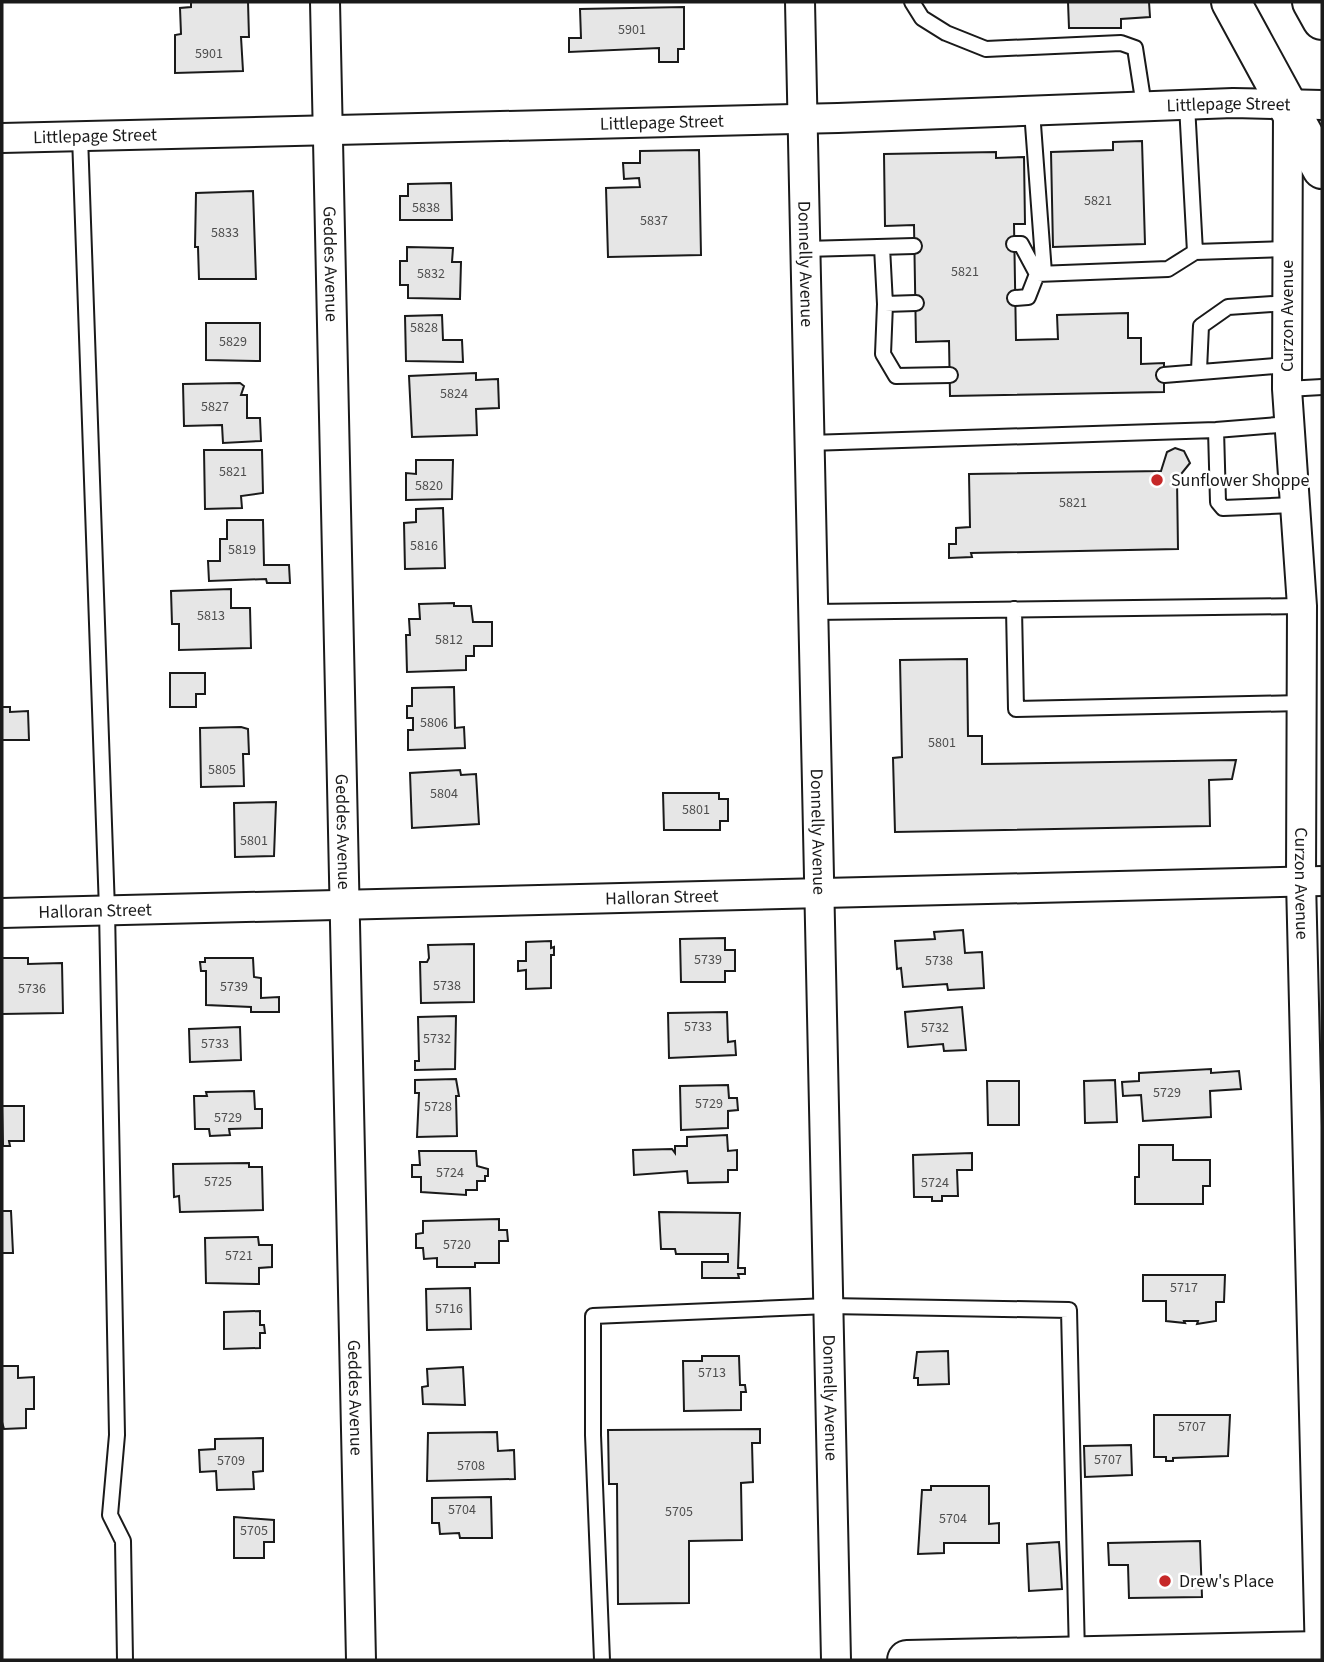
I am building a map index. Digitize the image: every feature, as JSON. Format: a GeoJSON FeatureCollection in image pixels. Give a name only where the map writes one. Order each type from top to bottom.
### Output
{"type":"FeatureCollection","features":[{"type":"Feature","properties":{"kind":"street","name":"Geddes Avenue"},"geometry":{"type":"LineString","coordinates":[[325,2],[347,904],[361,1660]]}},
{"type":"Feature","properties":{"kind":"street","name":"Donnelly Avenue"},"geometry":{"type":"LineString","coordinates":[[800,2],[836,1660]]}},
{"type":"Feature","properties":{"kind":"street"},"geometry":{"type":"LineString","coordinates":[[1231,2],[1305,105],[1322,169]]}},
{"type":"Feature","properties":{"kind":"street"},"geometry":{"type":"LineString","coordinates":[[1312,2],[1322,20]]}},
{"type":"Feature","properties":{"kind":"street","name":"Littlepage Street"},"geometry":{"type":"LineString","coordinates":[[2,138],[802,119],[1144,106],[1305,105]]}},
{"type":"Feature","properties":{"kind":"street","name":"Curzon Avenue"},"geometry":{"type":"LineString","coordinates":[[1305,105],[1287,249],[1287,377],[1293,505],[1308,690],[1306,785],[1311,881],[1320,1654]]}},
{"type":"Feature","properties":{"kind":"street","name":"Halloran Street"},"geometry":{"type":"LineString","coordinates":[[2,912],[1311,881]]}},
{"type":"Feature","properties":{"kind":"street"},"geometry":{"type":"LineString","coordinates":[[907,1660],[1320,1654]]}},
{"type":"Feature","properties":{"kind":"lane"},"geometry":{"type":"LineString","coordinates":[[912,2],[922,18],[946,33],[986,49],[1121,43],[1135,48],[1144,106]]}},
{"type":"Feature","properties":{"kind":"lane"},"geometry":{"type":"LineString","coordinates":[[1187,105],[1195,252]]}},
{"type":"Feature","properties":{"kind":"lane"},"geometry":{"type":"LineString","coordinates":[[1015,298],[1028,297],[1041,273],[1032,111]]}},
{"type":"Feature","properties":{"kind":"lane"},"geometry":{"type":"LineString","coordinates":[[80,136],[107,910],[117,1435],[110,1515],[123,1541],[125,1660]]}},
{"type":"Feature","properties":{"kind":"lane"},"geometry":{"type":"LineString","coordinates":[[1014,244],[1021,244],[1041,273]]}},
{"type":"Feature","properties":{"kind":"lane"},"geometry":{"type":"LineString","coordinates":[[805,249],[915,246]]}},
{"type":"Feature","properties":{"kind":"lane"},"geometry":{"type":"LineString","coordinates":[[882,247],[885,304],[883,354],[896,376],[950,375]]}},
{"type":"Feature","properties":{"kind":"lane"},"geometry":{"type":"LineString","coordinates":[[1041,273],[1168,269],[1195,252],[1287,249]]}},
{"type":"Feature","properties":{"kind":"lane"},"geometry":{"type":"LineString","coordinates":[[885,304],[916,303]]}},
{"type":"Feature","properties":{"kind":"lane"},"geometry":{"type":"LineString","coordinates":[[1199,370],[1201,326],[1228,307],[1287,303]]}},
{"type":"Feature","properties":{"kind":"lane"},"geometry":{"type":"LineString","coordinates":[[1164,375],[1199,370],[1287,377],[1322,387]]}},
{"type":"Feature","properties":{"kind":"lane"},"geometry":{"type":"LineString","coordinates":[[809,443],[1216,430],[1290,424]]}},
{"type":"Feature","properties":{"kind":"lane"},"geometry":{"type":"LineString","coordinates":[[1216,430],[1218,502],[1223,508],[1293,505]]}},
{"type":"Feature","properties":{"kind":"lane"},"geometry":{"type":"LineString","coordinates":[[813,612],[1302,606]]}},
{"type":"Feature","properties":{"kind":"lane"},"geometry":{"type":"LineString","coordinates":[[1014,609],[1016,709],[1308,690]]}},
{"type":"Feature","properties":{"kind":"lane"},"geometry":{"type":"LineString","coordinates":[[602,1660],[593,1435],[593,1316],[828,1306],[1069,1310],[1077,1658]]}},
{"type":"Feature","properties":{"kind":"building"},"geometry":{"type":"Polygon","coordinates":[[[191,2],[248,2],[249,37],[241,37],[243,71],[175,73],[175,35],[181,34],[180,8],[191,7],[191,2]]]}},
{"type":"Feature","properties":{"kind":"building"},"geometry":{"type":"Polygon","coordinates":[[[1068,2],[1149,2],[1150,17],[1121,19],[1121,28],[1069,28],[1068,2]]]}},
{"type":"Feature","properties":{"kind":"building"},"geometry":{"type":"Polygon","coordinates":[[[684,7],[684,49],[678,49],[678,62],[659,62],[659,48],[569,52],[569,38],[581,38],[580,9],[684,7]]]}},
{"type":"Feature","properties":{"kind":"building"},"geometry":{"type":"Polygon","coordinates":[[[1142,141],[1145,244],[1053,247],[1051,152],[1113,150],[1113,142],[1142,141]]]}},
{"type":"Feature","properties":{"kind":"building"},"geometry":{"type":"Polygon","coordinates":[[[699,150],[701,255],[608,257],[606,188],[640,187],[639,178],[624,179],[623,163],[640,163],[640,151],[699,150]]]}},
{"type":"Feature","properties":{"kind":"building"},"geometry":{"type":"Polygon","coordinates":[[[996,152],[996,158],[1024,157],[1025,224],[1014,224],[1016,340],[1058,339],[1057,315],[1128,313],[1128,338],[1141,338],[1141,364],[1164,363],[1164,392],[950,396],[949,341],[916,342],[914,225],[885,226],[884,154],[996,152]]]}},
{"type":"Feature","properties":{"kind":"building"},"geometry":{"type":"Polygon","coordinates":[[[451,183],[452,220],[400,220],[400,196],[408,196],[408,184],[451,183]]]}},
{"type":"Feature","properties":{"kind":"building"},"geometry":{"type":"Polygon","coordinates":[[[253,191],[256,279],[199,279],[198,247],[195,247],[196,193],[253,191]]]}},
{"type":"Feature","properties":{"kind":"building"},"geometry":{"type":"Polygon","coordinates":[[[407,247],[453,248],[452,262],[461,262],[460,299],[408,298],[408,285],[400,285],[400,261],[407,261],[407,247]]]}},
{"type":"Feature","properties":{"kind":"building"},"geometry":{"type":"Polygon","coordinates":[[[442,315],[443,340],[462,340],[463,362],[406,361],[405,316],[442,315]]]}},
{"type":"Feature","properties":{"kind":"building"},"geometry":{"type":"Polygon","coordinates":[[[206,323],[260,323],[260,361],[206,360],[206,323]]]}},
{"type":"Feature","properties":{"kind":"building"},"geometry":{"type":"Polygon","coordinates":[[[476,373],[476,380],[498,379],[499,408],[476,409],[477,435],[412,437],[409,376],[476,373]]]}},
{"type":"Feature","properties":{"kind":"building"},"geometry":{"type":"Polygon","coordinates":[[[240,383],[244,386],[241,395],[247,395],[247,418],[260,418],[261,441],[223,443],[222,425],[184,426],[183,384],[240,383]]]}},
{"type":"Feature","properties":{"kind":"building"},"geometry":{"type":"Polygon","coordinates":[[[1175,448],[1184,451],[1190,463],[1177,479],[1178,549],[971,553],[972,557],[949,558],[949,544],[956,544],[956,528],[970,527],[969,474],[1161,471],[1167,452],[1175,448]]]}},
{"type":"Feature","properties":{"kind":"building"},"geometry":{"type":"Polygon","coordinates":[[[204,450],[262,450],[263,493],[241,496],[242,508],[205,509],[204,450]]]}},
{"type":"Feature","properties":{"kind":"building"},"geometry":{"type":"Polygon","coordinates":[[[416,460],[453,460],[452,499],[406,500],[406,473],[416,474],[416,460]]]}},
{"type":"Feature","properties":{"kind":"building"},"geometry":{"type":"Polygon","coordinates":[[[443,508],[445,568],[405,569],[404,523],[416,522],[416,509],[443,508]]]}},
{"type":"Feature","properties":{"kind":"building"},"geometry":{"type":"Polygon","coordinates":[[[227,520],[263,520],[264,565],[289,565],[290,583],[267,583],[266,579],[209,581],[208,561],[220,561],[220,539],[227,539],[227,520]]]}},
{"type":"Feature","properties":{"kind":"building"},"geometry":{"type":"Polygon","coordinates":[[[231,589],[231,608],[250,608],[251,648],[179,650],[179,624],[172,624],[171,591],[231,589]]]}},
{"type":"Feature","properties":{"kind":"building"},"geometry":{"type":"Polygon","coordinates":[[[454,603],[454,606],[471,606],[473,622],[492,622],[492,646],[474,646],[474,656],[466,656],[466,670],[407,672],[406,635],[410,635],[409,619],[420,619],[419,604],[454,603]]]}},
{"type":"Feature","properties":{"kind":"building"},"geometry":{"type":"Polygon","coordinates":[[[967,659],[968,736],[982,736],[982,764],[1236,760],[1232,779],[1209,780],[1210,826],[895,832],[893,758],[902,757],[900,660],[967,659]]]}},
{"type":"Feature","properties":{"kind":"building"},"geometry":{"type":"Polygon","coordinates":[[[170,673],[205,673],[205,694],[196,694],[196,707],[170,707],[170,673]]]}},
{"type":"Feature","properties":{"kind":"building"},"geometry":{"type":"Polygon","coordinates":[[[454,687],[455,728],[464,727],[465,748],[408,750],[408,730],[413,730],[413,718],[407,718],[407,706],[412,706],[412,688],[454,687]]]}},
{"type":"Feature","properties":{"kind":"building"},"geometry":{"type":"Polygon","coordinates":[[[2,707],[10,707],[10,712],[28,711],[29,740],[2,740],[2,707]]]}},
{"type":"Feature","properties":{"kind":"building"},"geometry":{"type":"Polygon","coordinates":[[[200,728],[248,729],[249,754],[243,754],[244,786],[201,787],[200,728]]]}},
{"type":"Feature","properties":{"kind":"building"},"geometry":{"type":"Polygon","coordinates":[[[460,770],[461,775],[476,774],[479,824],[412,828],[410,773],[460,770]]]}},
{"type":"Feature","properties":{"kind":"building"},"geometry":{"type":"Polygon","coordinates":[[[663,793],[719,793],[719,799],[728,799],[728,821],[720,821],[720,830],[664,830],[663,793]]]}},
{"type":"Feature","properties":{"kind":"building"},"geometry":{"type":"Polygon","coordinates":[[[276,802],[274,856],[235,857],[234,803],[276,802]]]}},
{"type":"Feature","properties":{"kind":"building"},"geometry":{"type":"Polygon","coordinates":[[[963,930],[965,953],[982,952],[984,988],[948,990],[947,984],[903,987],[901,968],[897,969],[895,941],[935,939],[934,932],[963,930]]]}},
{"type":"Feature","properties":{"kind":"building"},"geometry":{"type":"Polygon","coordinates":[[[725,938],[725,950],[735,950],[735,971],[725,971],[725,982],[681,982],[680,939],[725,938]]]}},
{"type":"Feature","properties":{"kind":"building"},"geometry":{"type":"Polygon","coordinates":[[[551,941],[554,955],[551,955],[551,988],[526,989],[526,970],[518,971],[518,961],[526,961],[526,942],[551,941]]]}},
{"type":"Feature","properties":{"kind":"building"},"geometry":{"type":"Polygon","coordinates":[[[474,944],[474,1002],[421,1003],[420,962],[427,962],[429,958],[428,945],[474,944]]]}},
{"type":"Feature","properties":{"kind":"building"},"geometry":{"type":"Polygon","coordinates":[[[2,958],[28,958],[28,964],[62,963],[63,1013],[2,1014],[2,958]]]}},
{"type":"Feature","properties":{"kind":"building"},"geometry":{"type":"Polygon","coordinates":[[[205,958],[253,958],[254,977],[261,978],[261,998],[279,997],[279,1012],[251,1012],[251,1007],[206,1005],[206,971],[201,971],[200,962],[205,962],[205,958]]]}},
{"type":"Feature","properties":{"kind":"building"},"geometry":{"type":"Polygon","coordinates":[[[962,1007],[966,1050],[944,1051],[943,1044],[908,1047],[905,1012],[962,1007]]]}},
{"type":"Feature","properties":{"kind":"building"},"geometry":{"type":"Polygon","coordinates":[[[727,1012],[728,1042],[735,1041],[736,1055],[669,1058],[668,1013],[727,1012]]]}},
{"type":"Feature","properties":{"kind":"building"},"geometry":{"type":"Polygon","coordinates":[[[456,1016],[455,1069],[415,1070],[415,1061],[419,1061],[418,1017],[456,1016]]]}},
{"type":"Feature","properties":{"kind":"building"},"geometry":{"type":"Polygon","coordinates":[[[240,1027],[241,1060],[190,1062],[189,1029],[240,1027]]]}},
{"type":"Feature","properties":{"kind":"building"},"geometry":{"type":"Polygon","coordinates":[[[1211,1069],[1211,1073],[1239,1071],[1241,1089],[1210,1091],[1211,1117],[1143,1121],[1141,1095],[1123,1096],[1122,1082],[1139,1081],[1139,1073],[1211,1069]]]}},
{"type":"Feature","properties":{"kind":"building"},"geometry":{"type":"Polygon","coordinates":[[[456,1079],[459,1096],[456,1096],[457,1136],[417,1137],[419,1093],[415,1093],[415,1080],[456,1079]]]}},
{"type":"Feature","properties":{"kind":"building"},"geometry":{"type":"Polygon","coordinates":[[[1115,1080],[1117,1122],[1085,1123],[1084,1081],[1115,1080]]]}},
{"type":"Feature","properties":{"kind":"building"},"geometry":{"type":"Polygon","coordinates":[[[987,1081],[1019,1081],[1019,1125],[988,1125],[987,1081]]]}},
{"type":"Feature","properties":{"kind":"building"},"geometry":{"type":"Polygon","coordinates":[[[728,1085],[729,1098],[737,1098],[738,1110],[728,1111],[728,1128],[681,1130],[680,1086],[728,1085]]]}},
{"type":"Feature","properties":{"kind":"building"},"geometry":{"type":"Polygon","coordinates":[[[254,1091],[255,1109],[262,1109],[262,1128],[229,1129],[230,1135],[210,1136],[209,1129],[195,1129],[194,1096],[207,1096],[206,1092],[254,1091]]]}},
{"type":"Feature","properties":{"kind":"building"},"geometry":{"type":"Polygon","coordinates":[[[2,1106],[24,1106],[24,1141],[9,1141],[10,1146],[3,1146],[2,1106]]]}},
{"type":"Feature","properties":{"kind":"building"},"geometry":{"type":"Polygon","coordinates":[[[727,1135],[728,1151],[737,1150],[737,1170],[728,1170],[728,1182],[688,1183],[687,1171],[634,1175],[633,1150],[672,1149],[675,1153],[675,1146],[687,1146],[687,1137],[727,1135]]]}},
{"type":"Feature","properties":{"kind":"building"},"geometry":{"type":"Polygon","coordinates":[[[1139,1145],[1173,1145],[1173,1160],[1210,1160],[1210,1186],[1203,1186],[1203,1204],[1135,1204],[1135,1177],[1139,1177],[1139,1145]]]}},
{"type":"Feature","properties":{"kind":"building"},"geometry":{"type":"Polygon","coordinates":[[[419,1151],[476,1151],[477,1166],[488,1169],[488,1176],[485,1176],[485,1181],[477,1181],[477,1190],[466,1190],[466,1195],[421,1192],[421,1177],[412,1177],[412,1165],[420,1165],[419,1151]]]}},
{"type":"Feature","properties":{"kind":"building"},"geometry":{"type":"Polygon","coordinates":[[[972,1153],[972,1170],[957,1170],[958,1196],[942,1196],[942,1201],[932,1201],[932,1197],[914,1197],[913,1155],[972,1153]]]}},
{"type":"Feature","properties":{"kind":"building"},"geometry":{"type":"Polygon","coordinates":[[[249,1163],[249,1167],[262,1167],[263,1210],[180,1212],[179,1196],[174,1197],[173,1164],[249,1163]]]}},
{"type":"Feature","properties":{"kind":"building"},"geometry":{"type":"Polygon","coordinates":[[[2,1211],[11,1211],[13,1253],[2,1253],[2,1211]]]}},
{"type":"Feature","properties":{"kind":"building"},"geometry":{"type":"Polygon","coordinates":[[[659,1212],[740,1213],[738,1268],[745,1268],[745,1274],[738,1274],[739,1278],[702,1278],[702,1262],[728,1262],[728,1254],[676,1254],[675,1249],[661,1249],[659,1212]]]}},
{"type":"Feature","properties":{"kind":"building"},"geometry":{"type":"Polygon","coordinates":[[[499,1219],[499,1230],[507,1230],[508,1241],[499,1241],[499,1263],[475,1263],[475,1267],[437,1267],[437,1258],[424,1259],[423,1248],[416,1248],[416,1234],[423,1233],[423,1221],[499,1219]]]}},
{"type":"Feature","properties":{"kind":"building"},"geometry":{"type":"Polygon","coordinates":[[[258,1237],[259,1245],[272,1245],[272,1267],[259,1268],[259,1284],[206,1283],[205,1238],[258,1237]]]}},
{"type":"Feature","properties":{"kind":"building"},"geometry":{"type":"Polygon","coordinates":[[[1143,1275],[1225,1275],[1224,1302],[1216,1302],[1216,1321],[1197,1324],[1198,1321],[1166,1321],[1166,1301],[1143,1301],[1143,1275]]]}},
{"type":"Feature","properties":{"kind":"building"},"geometry":{"type":"Polygon","coordinates":[[[470,1288],[471,1329],[427,1330],[426,1289],[470,1288]]]}},
{"type":"Feature","properties":{"kind":"building"},"geometry":{"type":"Polygon","coordinates":[[[260,1311],[260,1325],[264,1325],[265,1333],[260,1333],[260,1348],[224,1349],[224,1312],[260,1311]]]}},
{"type":"Feature","properties":{"kind":"building"},"geometry":{"type":"Polygon","coordinates":[[[948,1351],[949,1384],[918,1385],[918,1378],[914,1378],[917,1352],[948,1351]]]}},
{"type":"Feature","properties":{"kind":"building"},"geometry":{"type":"Polygon","coordinates":[[[702,1356],[739,1356],[740,1385],[745,1385],[746,1392],[741,1392],[741,1410],[684,1411],[683,1361],[702,1361],[702,1356]]]}},
{"type":"Feature","properties":{"kind":"building"},"geometry":{"type":"Polygon","coordinates":[[[2,1366],[18,1366],[18,1378],[34,1377],[34,1409],[26,1409],[26,1428],[4,1429],[2,1366]]]}},
{"type":"Feature","properties":{"kind":"building"},"geometry":{"type":"Polygon","coordinates":[[[463,1367],[465,1405],[423,1404],[422,1387],[428,1386],[427,1369],[463,1367]]]}},
{"type":"Feature","properties":{"kind":"building"},"geometry":{"type":"Polygon","coordinates":[[[1154,1415],[1230,1415],[1228,1456],[1173,1458],[1173,1461],[1166,1461],[1166,1457],[1154,1457],[1154,1415]]]}},
{"type":"Feature","properties":{"kind":"building"},"geometry":{"type":"Polygon","coordinates":[[[760,1429],[760,1443],[752,1443],[753,1482],[741,1483],[742,1540],[689,1541],[689,1603],[618,1604],[617,1484],[609,1484],[608,1430],[760,1429]]]}},
{"type":"Feature","properties":{"kind":"building"},"geometry":{"type":"Polygon","coordinates":[[[497,1432],[498,1451],[514,1450],[515,1479],[427,1481],[428,1433],[497,1432]]]}},
{"type":"Feature","properties":{"kind":"building"},"geometry":{"type":"Polygon","coordinates":[[[263,1438],[263,1471],[253,1472],[254,1489],[217,1490],[216,1471],[200,1472],[199,1450],[215,1449],[215,1439],[263,1438]]]}},
{"type":"Feature","properties":{"kind":"building"},"geometry":{"type":"Polygon","coordinates":[[[1131,1445],[1132,1475],[1085,1477],[1084,1446],[1131,1445]]]}},
{"type":"Feature","properties":{"kind":"building"},"geometry":{"type":"Polygon","coordinates":[[[931,1486],[989,1486],[989,1524],[999,1523],[999,1543],[944,1543],[944,1553],[918,1554],[922,1490],[931,1490],[931,1486]]]}},
{"type":"Feature","properties":{"kind":"building"},"geometry":{"type":"Polygon","coordinates":[[[491,1497],[492,1538],[460,1538],[459,1533],[440,1534],[439,1523],[432,1523],[432,1498],[491,1497]]]}},
{"type":"Feature","properties":{"kind":"building"},"geometry":{"type":"Polygon","coordinates":[[[234,1517],[274,1520],[274,1542],[264,1542],[264,1558],[234,1558],[234,1517]]]}},
{"type":"Feature","properties":{"kind":"building","name":"Drew's Place"},"geometry":{"type":"Polygon","coordinates":[[[1200,1541],[1202,1597],[1129,1598],[1128,1565],[1109,1565],[1108,1543],[1200,1541]]]}},
{"type":"Feature","properties":{"kind":"building"},"geometry":{"type":"Polygon","coordinates":[[[1059,1542],[1062,1589],[1029,1591],[1027,1544],[1059,1542]]]}},
{"type":"Feature","properties":{"kind":"place","name":"Sunflower Shoppe"},"geometry":{"type":"Point","coordinates":[1157,480]}},
{"type":"Feature","properties":{"kind":"place","name":"Drew's Place"},"geometry":{"type":"Point","coordinates":[1165,1581]}}]}
